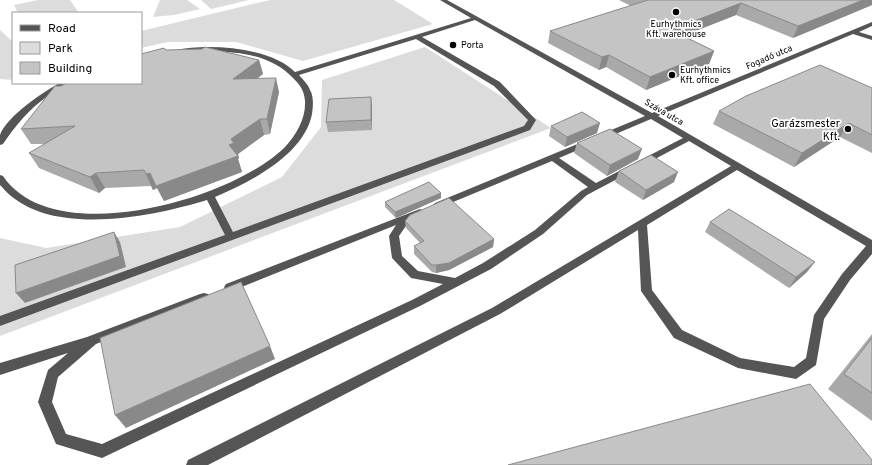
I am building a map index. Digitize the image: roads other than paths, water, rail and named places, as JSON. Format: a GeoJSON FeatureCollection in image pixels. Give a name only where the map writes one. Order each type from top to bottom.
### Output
{"type":"FeatureCollection","features":[{"type":"Feature","properties":{"kind":"street","name":"Száva utca"},"geometry":{"type":"LineString","coordinates":[[443,0],[652,116],[872,246]]}},
{"type":"Feature","properties":{"kind":"street"},"geometry":{"type":"LineString","coordinates":[[296,74],[476,18]]}},
{"type":"Feature","properties":{"kind":"street","name":"Fogadó utca"},"geometry":{"type":"LineString","coordinates":[[0,369],[92,340],[429,209],[872,24]]}},
{"type":"Feature","properties":{"kind":"street"},"geometry":{"type":"LineString","coordinates":[[853,32],[872,38]]}},
{"type":"Feature","properties":{"kind":"street"},"geometry":{"type":"LineString","coordinates":[[0,321],[527,128],[532,120],[497,84],[418,37]]}},
{"type":"Feature","properties":{"kind":"street"},"geometry":{"type":"LineString","coordinates":[[0,178],[7,190],[31,206],[68,215],[114,217],[163,210],[210,196],[251,176],[282,154],[302,131],[310,109],[307,90],[296,74],[278,62],[253,54],[225,50],[194,49],[174,51]]}},
{"type":"Feature","properties":{"kind":"street"},"geometry":{"type":"LineString","coordinates":[[0,142],[10,125],[32,104],[64,84]]}},
{"type":"Feature","properties":{"kind":"street"},"geometry":{"type":"LineString","coordinates":[[92,340],[52,374],[45,402],[61,439],[102,451],[416,303],[487,266],[539,232],[584,193],[688,138]]}},
{"type":"Feature","properties":{"kind":"street"},"geometry":{"type":"LineString","coordinates":[[552,157],[596,187]]}},
{"type":"Feature","properties":{"kind":"street"},"geometry":{"type":"LineString","coordinates":[[193,465],[496,312],[737,166]]}},
{"type":"Feature","properties":{"kind":"street"},"geometry":{"type":"LineString","coordinates":[[210,196],[231,237]]}},
{"type":"Feature","properties":{"kind":"street"},"geometry":{"type":"LineString","coordinates":[[406,218],[394,236],[397,258],[415,275],[454,282]]}},
{"type":"Feature","properties":{"kind":"street"},"geometry":{"type":"LineString","coordinates":[[642,223],[647,291],[678,334],[738,362],[796,373],[812,361],[818,318],[846,277],[872,246]]}},
{"type":"Feature","properties":{"kind":"place","name":"Eurhythmics Kft. warehouse"},"geometry":{"type":"Point","coordinates":[676,12]}},
{"type":"Feature","properties":{"kind":"place","name":"Porta"},"geometry":{"type":"Point","coordinates":[453,45]}},
{"type":"Feature","properties":{"kind":"place","name":"Eurhythmics Kft. office"},"geometry":{"type":"Point","coordinates":[672,75]}},
{"type":"Feature","properties":{"kind":"place","name":"Garázsmester Kft."},"geometry":{"type":"Point","coordinates":[848,129]}}]}
